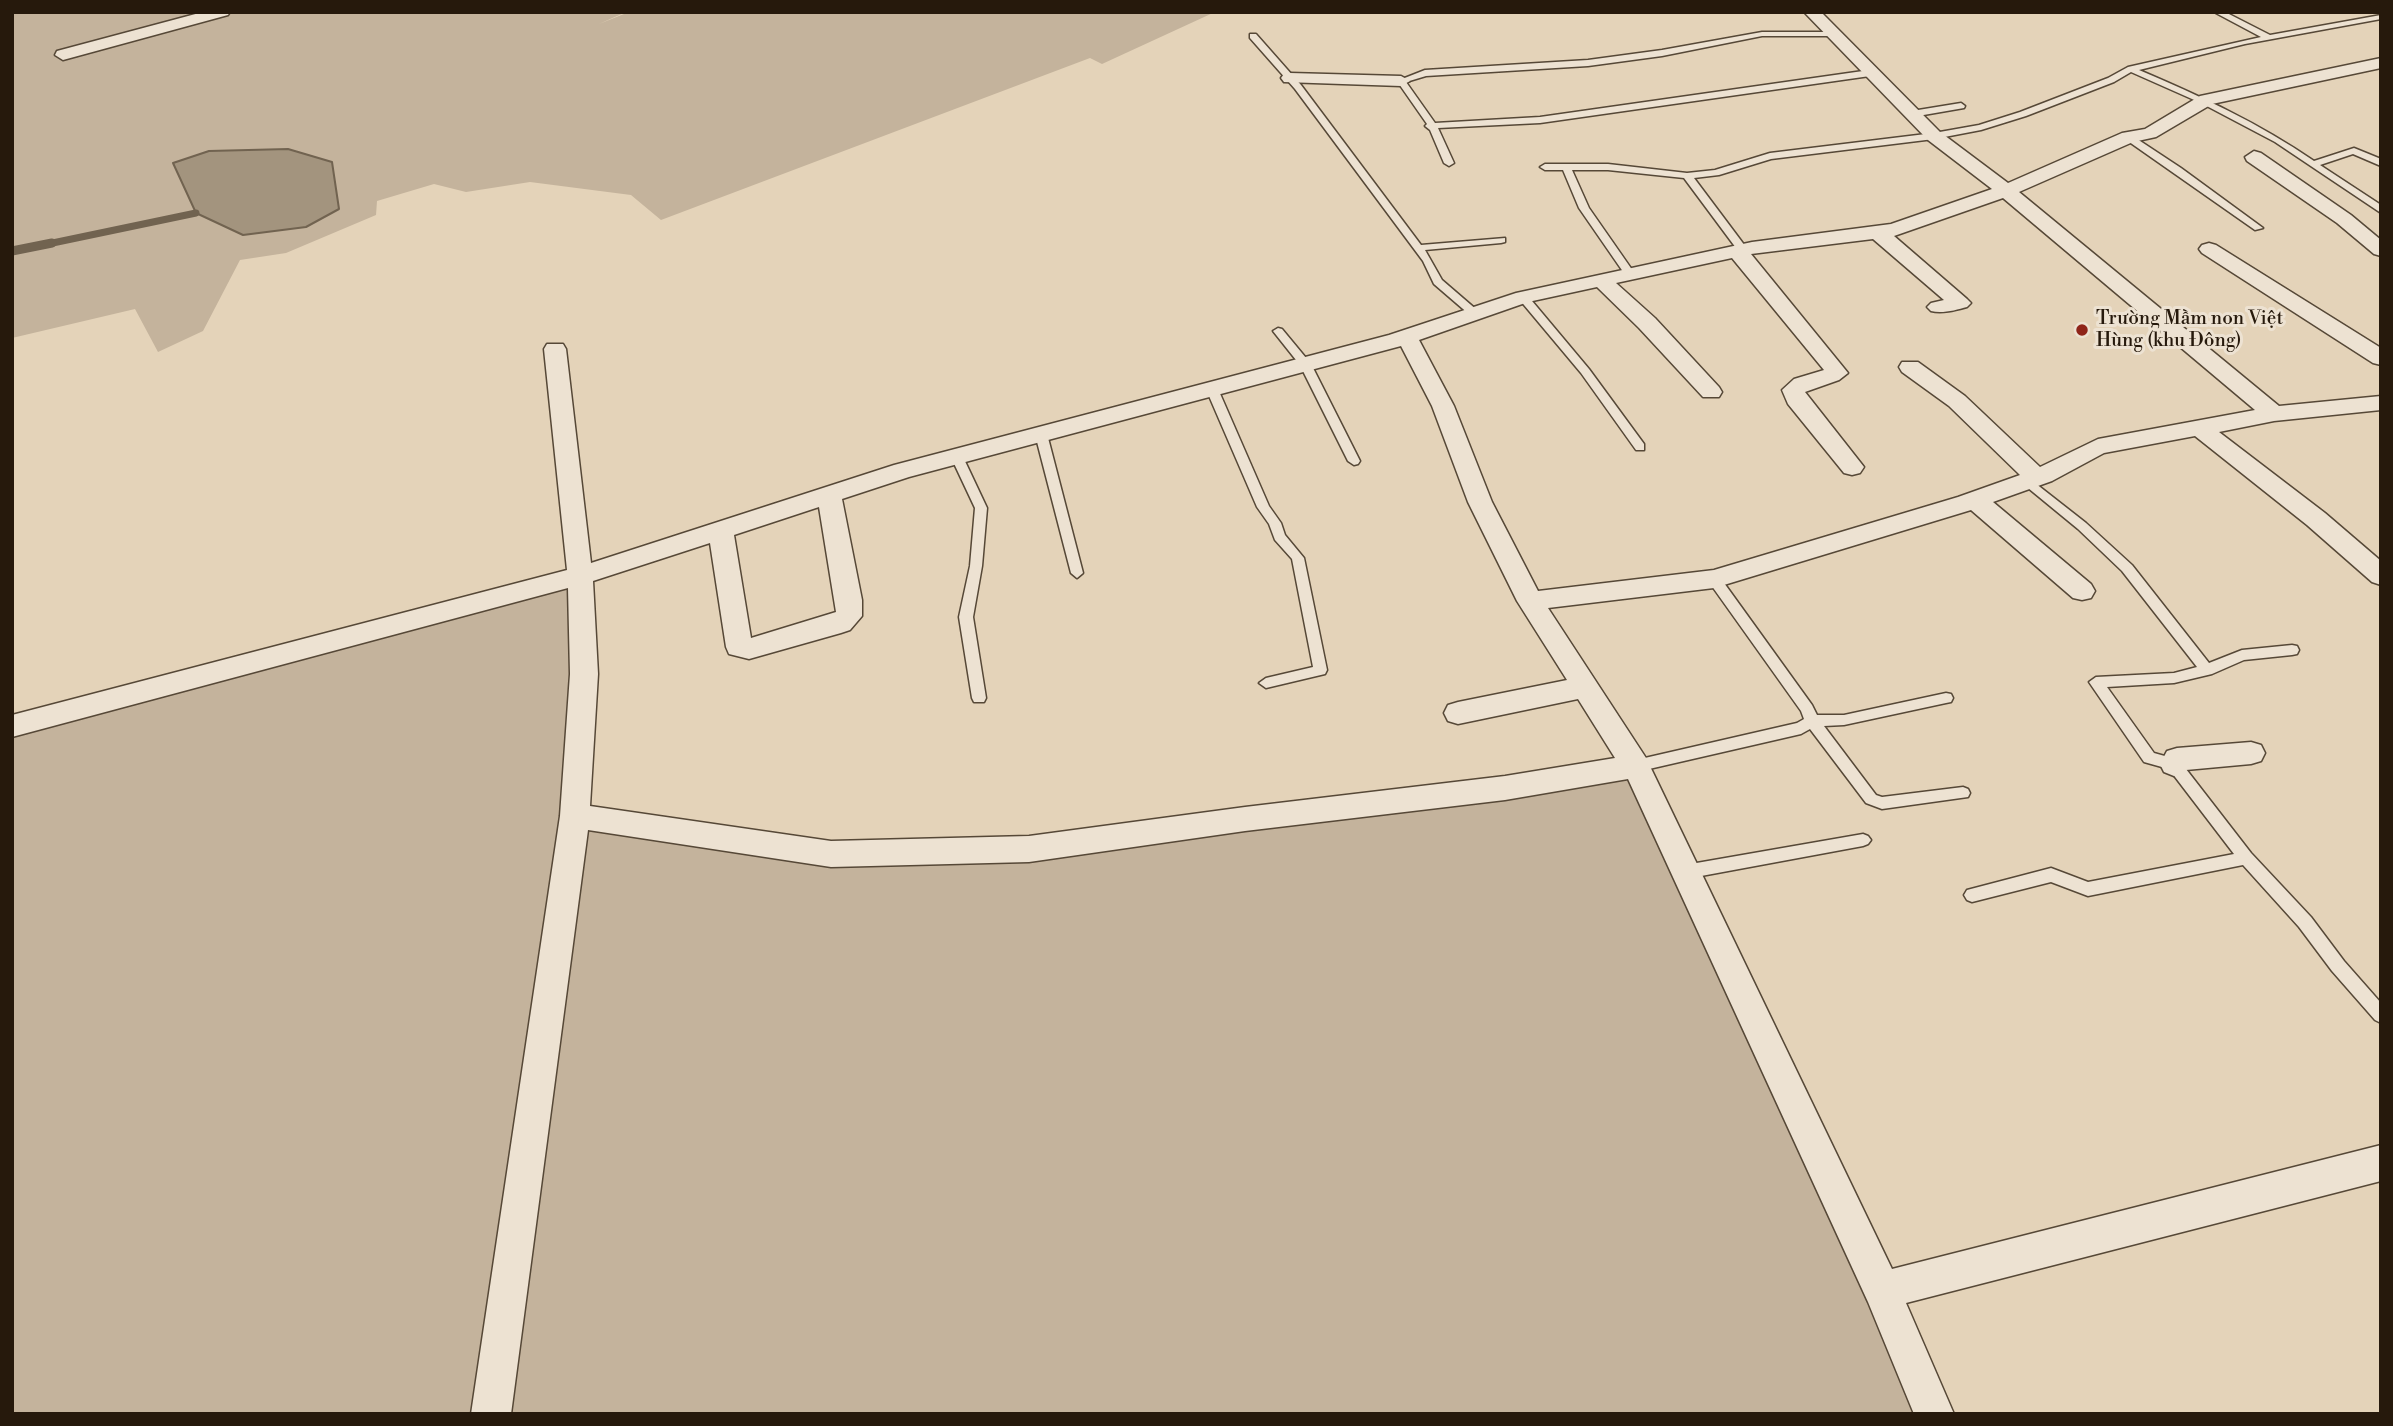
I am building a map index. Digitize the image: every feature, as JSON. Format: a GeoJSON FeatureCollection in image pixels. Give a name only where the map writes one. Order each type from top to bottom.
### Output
{"type":"FeatureCollection","features":[{"type":"Feature","properties":{"kind":"street"},"geometry":{"type":"LineString","coordinates":[[63,55],[222,12]]}},
{"type":"Feature","properties":{"kind":"street"},"geometry":{"type":"LineString","coordinates":[[1812,12],[1934,136],[2006,191],[2274,414]]}},
{"type":"Feature","properties":{"kind":"street"},"geometry":{"type":"LineString","coordinates":[[12,726],[580,576],[829,495],[957,457],[1407,337],[1523,297],[1740,250],[1894,230],[2006,191],[2128,137],[2150,133],[2204,101],[2381,63]]}},
{"type":"Feature","properties":{"kind":"street"},"geometry":{"type":"LineString","coordinates":[[1290,78],[1401,81]]}},
{"type":"Feature","properties":{"kind":"street"},"geometry":{"type":"LineString","coordinates":[[2254,157],[2344,219],[2381,250]]}},
{"type":"Feature","properties":{"kind":"street"},"geometry":{"type":"LineString","coordinates":[[1877,232],[1960,303],[1938,307]]}},
{"type":"Feature","properties":{"kind":"street"},"geometry":{"type":"LineString","coordinates":[[2209,249],[2381,358]]}},
{"type":"Feature","properties":{"kind":"street"},"geometry":{"type":"LineString","coordinates":[[1740,250],[1837,373],[1798,384],[1793,390],[1797,399],[1852,467]]}},
{"type":"Feature","properties":{"kind":"street"},"geometry":{"type":"LineString","coordinates":[[1601,280],[1647,323],[1711,392]]}},
{"type":"Feature","properties":{"kind":"street"},"geometry":{"type":"LineString","coordinates":[[1407,337],[1443,406],[1480,502],[1530,601],[1636,766],[1882,1290],[1934,1414]]}},
{"type":"Feature","properties":{"kind":"street"},"geometry":{"type":"LineString","coordinates":[[491,1414],[575,816],[584,674],[580,576],[555,349]]}},
{"type":"Feature","properties":{"kind":"street"},"geometry":{"type":"LineString","coordinates":[[1910,367],[1956,401],[2031,479]]}},
{"type":"Feature","properties":{"kind":"street"},"geometry":{"type":"LineString","coordinates":[[1530,601],[1714,579],[1975,499],[2031,479],[2098,447],[2274,414],[2381,403]]}},
{"type":"Feature","properties":{"kind":"street"},"geometry":{"type":"LineString","coordinates":[[2199,428],[2316,519],[2381,576]]}},
{"type":"Feature","properties":{"kind":"street"},"geometry":{"type":"LineString","coordinates":[[721,530],[739,647],[749,649],[841,624],[849,616],[849,600],[829,495]]}},
{"type":"Feature","properties":{"kind":"street"},"geometry":{"type":"LineString","coordinates":[[1975,499],[2082,592]]}},
{"type":"Feature","properties":{"kind":"street"},"geometry":{"type":"LineString","coordinates":[[1458,713],[1585,687]]}},
{"type":"Feature","properties":{"kind":"street"},"geometry":{"type":"LineString","coordinates":[[2174,764],[2176,760],[2251,753]]}},
{"type":"Feature","properties":{"kind":"street"},"geometry":{"type":"LineString","coordinates":[[575,816],[831,854],[1029,849],[1245,818],[1505,788],[1636,766]]}},
{"type":"Feature","properties":{"kind":"street"},"geometry":{"type":"LineString","coordinates":[[1882,1290],[2381,1163]]}},
{"type":"Feature","properties":{"kind":"lane"},"geometry":{"type":"LineString","coordinates":[[2218,12],[2272,39]]}},
{"type":"Feature","properties":{"kind":"lane"},"geometry":{"type":"LineString","coordinates":[[1545,167],[1608,167],[1687,176],[1716,173],[1770,156],[1934,136],[1981,127],[2023,114],[2111,80],[2131,69],[2245,42],[2381,17]]}},
{"type":"Feature","properties":{"kind":"lane"},"geometry":{"type":"LineString","coordinates":[[1450,163],[1435,130],[1401,81],[1436,72],[1625,58],[1762,34],[1832,34]]}},
{"type":"Feature","properties":{"kind":"lane"},"geometry":{"type":"LineString","coordinates":[[1253,36],[1290,78],[1418,248],[1438,282],[1474,313]]}},
{"type":"Feature","properties":{"kind":"lane"},"geometry":{"type":"LineString","coordinates":[[2131,69],[2204,101],[2278,140],[2381,210]]}},
{"type":"Feature","properties":{"kind":"lane"},"geometry":{"type":"LineString","coordinates":[[1430,126],[1540,120],[1870,73]]}},
{"type":"Feature","properties":{"kind":"lane"},"geometry":{"type":"LineString","coordinates":[[1912,114],[1961,106]]}},
{"type":"Feature","properties":{"kind":"lane"},"geometry":{"type":"LineString","coordinates":[[2128,137],[2167,160],[2212,197],[2258,228]]}},
{"type":"Feature","properties":{"kind":"lane"},"geometry":{"type":"LineString","coordinates":[[2313,164],[2354,151],[2381,163]]}},
{"type":"Feature","properties":{"kind":"lane"},"geometry":{"type":"LineString","coordinates":[[1566,167],[1584,208],[1630,274]]}},
{"type":"Feature","properties":{"kind":"lane"},"geometry":{"type":"LineString","coordinates":[[1687,176],[1740,250]]}},
{"type":"Feature","properties":{"kind":"lane"},"geometry":{"type":"LineString","coordinates":[[1418,248],[1501,240]]}},
{"type":"Feature","properties":{"kind":"lane"},"geometry":{"type":"LineString","coordinates":[[1523,297],[1585,371],[1640,447]]}},
{"type":"Feature","properties":{"kind":"lane"},"geometry":{"type":"LineString","coordinates":[[1278,331],[1305,364],[1354,461]]}},
{"type":"Feature","properties":{"kind":"lane"},"geometry":{"type":"LineString","coordinates":[[1212,389],[1263,507],[1275,523],[1279,537],[1298,558],[1320,670],[1266,683]]}},
{"type":"Feature","properties":{"kind":"lane"},"geometry":{"type":"LineString","coordinates":[[1041,434],[1077,573]]}},
{"type":"Feature","properties":{"kind":"lane"},"geometry":{"type":"LineString","coordinates":[[957,457],[981,508],[976,566],[966,617],[979,698]]}},
{"type":"Feature","properties":{"kind":"lane"},"geometry":{"type":"LineString","coordinates":[[2031,479],[2127,568],[2207,670]]}},
{"type":"Feature","properties":{"kind":"lane"},"geometry":{"type":"LineString","coordinates":[[1714,579],[1807,709],[1812,721],[1871,799],[1882,803],[1963,793]]}},
{"type":"Feature","properties":{"kind":"lane"},"geometry":{"type":"LineString","coordinates":[[2292,650],[2242,655],[2207,670],[2174,678],[2096,682],[2149,758],[2174,764],[2246,858],[2305,922],[2338,966],[2381,1015]]}},
{"type":"Feature","properties":{"kind":"lane"},"geometry":{"type":"LineString","coordinates":[[1636,766],[1801,728],[1812,721],[1844,720],[1946,698]]}},
{"type":"Feature","properties":{"kind":"lane"},"geometry":{"type":"LineString","coordinates":[[1685,872],[1863,840]]}},
{"type":"Feature","properties":{"kind":"lane"},"geometry":{"type":"LineString","coordinates":[[1972,895],[2050,876],[2088,889],[2246,858]]}},
{"type":"Feature","properties":{"kind":"shaded area"},"geometry":{"type":"Polygon","coordinates":[[[12,12],[626,12],[599,24],[629,12],[1215,12],[1102,64],[1090,58],[661,220],[631,195],[530,182],[466,192],[434,184],[377,201],[376,215],[286,253],[240,260],[203,331],[158,352],[135,309],[12,338],[12,12]]]}},
{"type":"Feature","properties":{"kind":"shaded area"},"geometry":{"type":"Polygon","coordinates":[[[288,149],[332,162],[339,209],[306,227],[243,235],[196,213],[173,163],[209,151],[288,149]]]}},
{"type":"Feature","properties":{"kind":"shaded area"},"geometry":{"type":"Polygon","coordinates":[[[580,576],[575,816],[831,854],[1029,849],[1636,766],[1932,1414],[12,1414],[12,726],[580,576]]]}},
{"type":"Feature","properties":{"kind":"waterway"},"geometry":{"type":"LineString","coordinates":[[43,245],[196,213]]}},
{"type":"Feature","properties":{"kind":"waterway"},"geometry":{"type":"LineString","coordinates":[[12,251],[52,243]]}},
{"type":"Feature","properties":{"kind":"place","name":"Trường Mầm non Việt Hùng (khu Đông)"},"geometry":{"type":"Point","coordinates":[2082,330]}}]}
